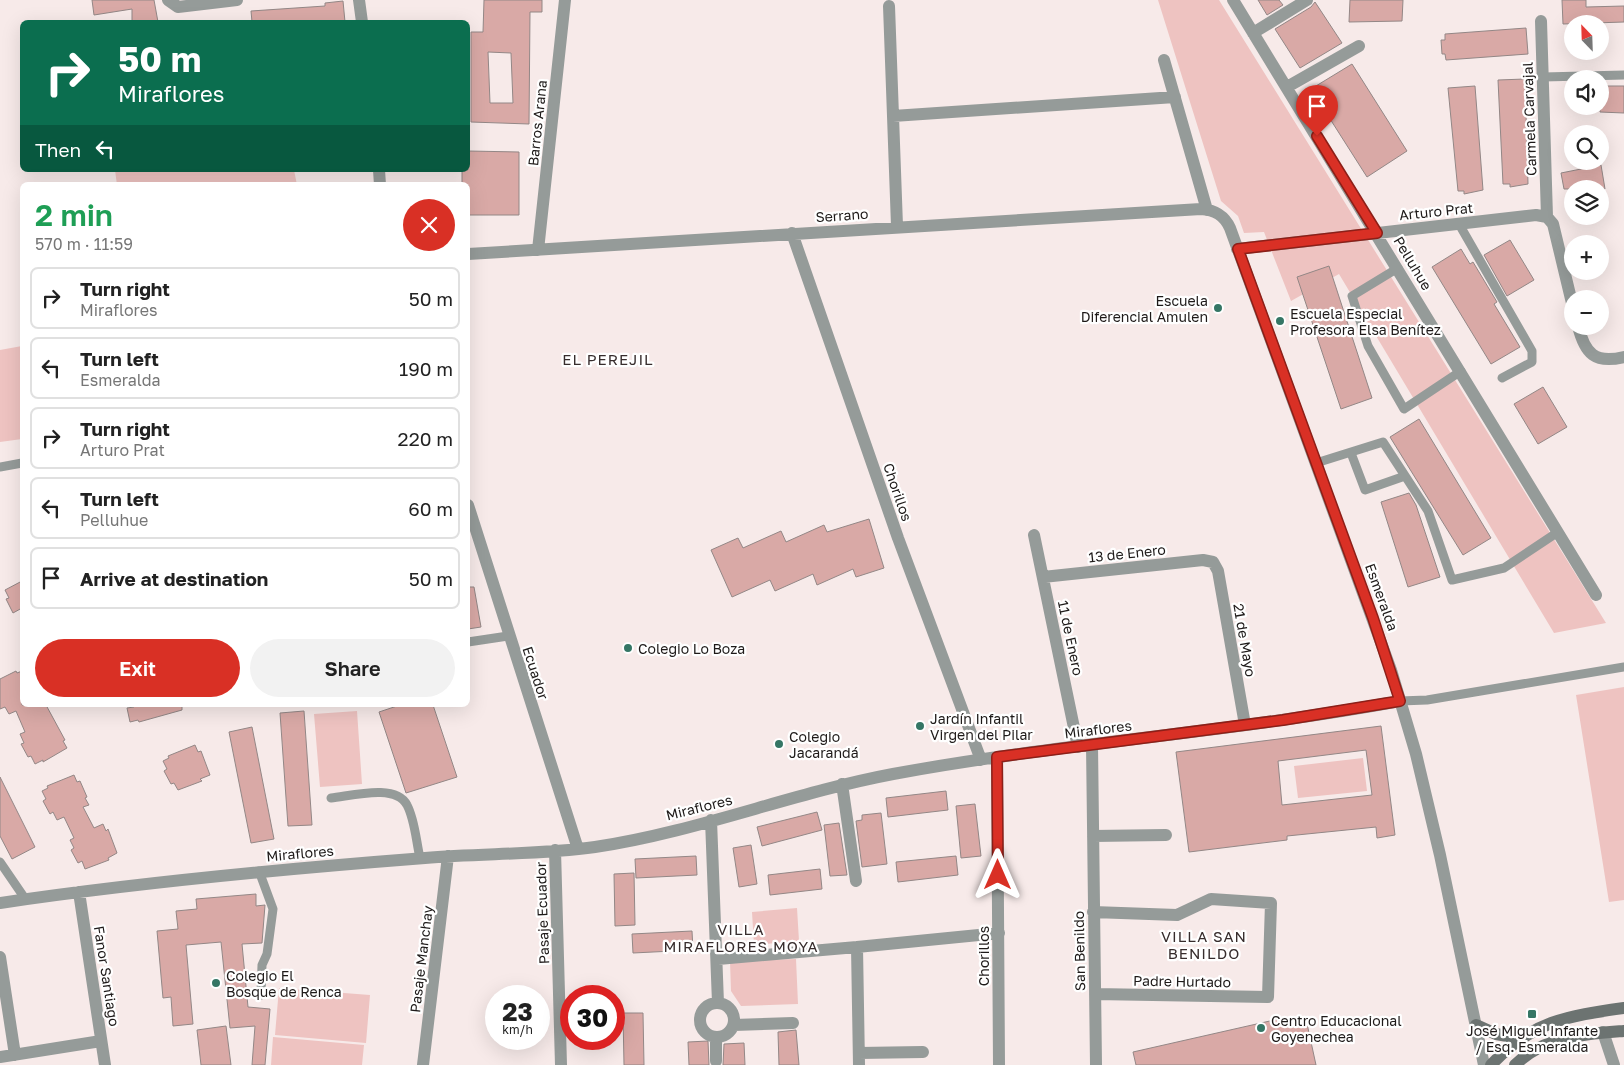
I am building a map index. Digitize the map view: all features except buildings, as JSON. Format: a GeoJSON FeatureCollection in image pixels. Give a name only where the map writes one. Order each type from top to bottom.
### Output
{"type":"FeatureCollection","features":[{"type":"Feature","properties":{"kind":"main road"},"geometry":{"type":"LineString","coordinates":[[1491,1065],[1519,1038],[1548,1023],[1624,1008]]}},
{"type":"Feature","properties":{"kind":"main road"},"geometry":{"type":"LineString","coordinates":[[1476,1025],[1496,1034],[1519,1038]]}},
{"type":"Feature","properties":{"kind":"main road"},"geometry":{"type":"LineString","coordinates":[[1515,1065],[1534,1049],[1552,1041],[1603,1032],[1624,1031]]}},
{"type":"Feature","properties":{"kind":"street"},"geometry":{"type":"LineString","coordinates":[[168,0],[178,7],[237,0]]}},
{"type":"Feature","properties":{"kind":"street"},"geometry":{"type":"LineString","coordinates":[[359,0],[362,20]]}},
{"type":"Feature","properties":{"kind":"street","name":"Barros Arana"},"geometry":{"type":"LineString","coordinates":[[538,250],[565,0]]}},
{"type":"Feature","properties":{"kind":"street","name":"Pelluhue"},"geometry":{"type":"LineString","coordinates":[[1233,0],[1377,233],[1596,595]]}},
{"type":"Feature","properties":{"kind":"street"},"geometry":{"type":"LineString","coordinates":[[1253,33],[1307,0]]}},
{"type":"Feature","properties":{"kind":"street"},"geometry":{"type":"LineString","coordinates":[[889,6],[897,226]]}},
{"type":"Feature","properties":{"kind":"street","name":"Carmela Carvajal"},"geometry":{"type":"LineString","coordinates":[[1541,21],[1547,217]]}},
{"type":"Feature","properties":{"kind":"street"},"geometry":{"type":"LineString","coordinates":[[1287,87],[1359,46]]}},
{"type":"Feature","properties":{"kind":"street","name":"Esmeralda"},"geometry":{"type":"LineString","coordinates":[[1164,60],[1213,212],[1228,223],[1385,651],[1438,846],[1484,1065]]}},
{"type":"Feature","properties":{"kind":"street"},"geometry":{"type":"LineString","coordinates":[[894,116],[1175,97]]}},
{"type":"Feature","properties":{"kind":"street","name":"Serrano"},"geometry":{"type":"LineString","coordinates":[[470,254],[897,226],[1213,212]]}},
{"type":"Feature","properties":{"kind":"street","name":"Arturo Prat"},"geometry":{"type":"LineString","coordinates":[[1238,249],[1536,215],[1547,217]]}},
{"type":"Feature","properties":{"kind":"street"},"geometry":{"type":"LineString","coordinates":[[1547,217],[1554,224],[1569,290]]}},
{"type":"Feature","properties":{"kind":"street","name":"Chorillos"},"geometry":{"type":"LineString","coordinates":[[792,233],[894,528],[980,760]]}},
{"type":"Feature","properties":{"kind":"street"},"geometry":{"type":"LineString","coordinates":[[1580,335],[1582,341],[1594,356],[1609,360],[1624,357]]}},
{"type":"Feature","properties":{"kind":"street","name":"Ecuador"},"geometry":{"type":"LineString","coordinates":[[470,525],[578,849]]}},
{"type":"Feature","properties":{"kind":"street","name":"11 de Enero"},"geometry":{"type":"LineString","coordinates":[[1034,535],[1078,747]]}},
{"type":"Feature","properties":{"kind":"street","name":"13 de Enero"},"geometry":{"type":"LineString","coordinates":[[1043,577],[1204,560],[1213,562]]}},
{"type":"Feature","properties":{"kind":"street","name":"21 de Mayo"},"geometry":{"type":"LineString","coordinates":[[1213,562],[1218,571],[1245,725]]}},
{"type":"Feature","properties":{"kind":"street","name":"Miraflores"},"geometry":{"type":"LineString","coordinates":[[0,903],[259,871],[448,856],[578,849],[614,843],[711,820],[842,784],[997,757],[1245,725],[1400,701]]}},
{"type":"Feature","properties":{"kind":"street","name":"San Benildo"},"geometry":{"type":"LineString","coordinates":[[1092,745],[1096,1065]]}},
{"type":"Feature","properties":{"kind":"street","name":"Chorillos"},"geometry":{"type":"LineString","coordinates":[[997,757],[998,1065]]}},
{"type":"Feature","properties":{"kind":"street"},"geometry":{"type":"LineString","coordinates":[[842,784],[856,881]]}},
{"type":"Feature","properties":{"kind":"street"},"geometry":{"type":"LineString","coordinates":[[711,820],[718,959],[718,1003]]}},
{"type":"Feature","properties":{"kind":"street"},"geometry":{"type":"LineString","coordinates":[[1093,836],[1166,836]]}},
{"type":"Feature","properties":{"kind":"street","name":"Pasaje Ecuador"},"geometry":{"type":"LineString","coordinates":[[555,850],[562,1065]]}},
{"type":"Feature","properties":{"kind":"street","name":"Pasaje Manchay"},"geometry":{"type":"LineString","coordinates":[[424,1065],[448,856]]}},
{"type":"Feature","properties":{"kind":"street","name":"Fanor Santiago"},"geometry":{"type":"LineString","coordinates":[[79,892],[105,1065]]}},
{"type":"Feature","properties":{"kind":"street","name":"Padre Hurtado"},"geometry":{"type":"LineString","coordinates":[[1093,912],[1177,915],[1212,899],[1271,904],[1268,997],[1095,994]]}},
{"type":"Feature","properties":{"kind":"street"},"geometry":{"type":"LineString","coordinates":[[718,959],[998,933]]}},
{"type":"Feature","properties":{"kind":"street"},"geometry":{"type":"LineString","coordinates":[[857,947],[859,1059],[923,1052]]}},
{"type":"Feature","properties":{"kind":"street"},"geometry":{"type":"LineString","coordinates":[[0,957],[15,1055]]}},
{"type":"Feature","properties":{"kind":"street"},"geometry":{"type":"LineString","coordinates":[[718,1003],[728,1008],[732,1014],[734,1026],[730,1031],[716,1038],[703,1030],[700,1018],[703,1011],[711,1005],[718,1003]]}},
{"type":"Feature","properties":{"kind":"street"},"geometry":{"type":"LineString","coordinates":[[734,1026],[793,1023]]}},
{"type":"Feature","properties":{"kind":"street"},"geometry":{"type":"LineString","coordinates":[[1603,1032],[1614,1065]]}},
{"type":"Feature","properties":{"kind":"street"},"geometry":{"type":"LineString","coordinates":[[716,1038],[716,1060]]}},
{"type":"Feature","properties":{"kind":"street"},"geometry":{"type":"LineString","coordinates":[[0,1057],[101,1041]]}},
{"type":"Feature","properties":{"kind":"lane"},"geometry":{"type":"LineString","coordinates":[[1543,77],[1624,75]]}},
{"type":"Feature","properties":{"kind":"lane"},"geometry":{"type":"LineString","coordinates":[[1458,224],[1532,351],[1532,362],[1502,378]]}},
{"type":"Feature","properties":{"kind":"lane"},"geometry":{"type":"LineString","coordinates":[[1398,268],[1352,296],[1368,346],[1404,408],[1461,371]]}},
{"type":"Feature","properties":{"kind":"lane"},"geometry":{"type":"LineString","coordinates":[[1316,463],[1383,442],[1428,511],[1452,580],[1504,568],[1558,532]]}},
{"type":"Feature","properties":{"kind":"lane"},"geometry":{"type":"LineString","coordinates":[[1351,453],[1365,490],[1405,476]]}},
{"type":"Feature","properties":{"kind":"lane"},"geometry":{"type":"LineString","coordinates":[[0,467],[20,463]]}},
{"type":"Feature","properties":{"kind":"lane"},"geometry":{"type":"LineString","coordinates":[[470,642],[508,636]]}},
{"type":"Feature","properties":{"kind":"lane"},"geometry":{"type":"LineString","coordinates":[[1400,701],[1427,700],[1624,666]]}},
{"type":"Feature","properties":{"kind":"lane"},"geometry":{"type":"LineString","coordinates":[[331,798],[381,792],[401,798],[409,810],[420,858]]}},
{"type":"Feature","properties":{"kind":"lane"},"geometry":{"type":"LineString","coordinates":[[0,862],[26,900]]}},
{"type":"Feature","properties":{"kind":"lane"},"geometry":{"type":"LineString","coordinates":[[259,871],[273,909],[266,954],[262,965],[261,995]]}},
{"type":"Feature","properties":{"kind":"shaded area"},"geometry":{"type":"Polygon","coordinates":[[[1158,0],[1219,0],[1606,623],[1554,633],[1339,274],[1291,301],[1264,232],[1244,233],[1238,216],[1221,201],[1158,0]]]}},
{"type":"Feature","properties":{"kind":"shaded area"},"geometry":{"type":"Polygon","coordinates":[[[115,172],[294,172],[296,182],[117,182],[115,172]]]}},
{"type":"Feature","properties":{"kind":"shaded area"},"geometry":{"type":"Polygon","coordinates":[[[20,346],[20,439],[0,442],[0,350],[20,346]]]}},
{"type":"Feature","properties":{"kind":"shaded area"},"geometry":{"type":"Polygon","coordinates":[[[1624,687],[1624,900],[1609,902],[1576,695],[1624,687]]]}},
{"type":"Feature","properties":{"kind":"shaded area"},"geometry":{"type":"Polygon","coordinates":[[[357,711],[362,784],[320,787],[314,714],[357,711]]]}},
{"type":"Feature","properties":{"kind":"shaded area"},"geometry":{"type":"Polygon","coordinates":[[[1363,758],[1367,791],[1298,798],[1294,766],[1363,758]]]}},
{"type":"Feature","properties":{"kind":"shaded area"},"geometry":{"type":"Polygon","coordinates":[[[797,908],[799,941],[754,945],[752,912],[797,908]]]}},
{"type":"Feature","properties":{"kind":"shaded area"},"geometry":{"type":"Polygon","coordinates":[[[796,959],[798,1004],[741,1006],[731,991],[730,961],[796,959]]]}},
{"type":"Feature","properties":{"kind":"shaded area"},"geometry":{"type":"Polygon","coordinates":[[[279,988],[370,995],[366,1043],[275,1035],[279,988]]]}},
{"type":"Feature","properties":{"kind":"shaded area"},"geometry":{"type":"Polygon","coordinates":[[[273,1037],[364,1045],[362,1065],[271,1065],[273,1037]]]}},
{"type":"Feature","properties":{"kind":"place","name":"Escuela Diferencial Amulen"},"geometry":{"type":"Point","coordinates":[1218,308]}},
{"type":"Feature","properties":{"kind":"place","name":"Escuela Especial Profesora Elsa Benítez"},"geometry":{"type":"Point","coordinates":[1280,321]}},
{"type":"Feature","properties":{"kind":"place","name":"Colegio Lo Boza"},"geometry":{"type":"Point","coordinates":[628,648]}},
{"type":"Feature","properties":{"kind":"place","name":"Jardín Infantil Virgen del Pilar"},"geometry":{"type":"Point","coordinates":[920,726]}},
{"type":"Feature","properties":{"kind":"place","name":"Colegio Jacarandá"},"geometry":{"type":"Point","coordinates":[779,744]}},
{"type":"Feature","properties":{"kind":"place","name":"Colegio El Bosque de Renca"},"geometry":{"type":"Point","coordinates":[216,983]}},
{"type":"Feature","properties":{"kind":"place","name":"José Miguel Infante / Esq. Esmeralda"},"geometry":{"type":"Point","coordinates":[1532,1014]}},
{"type":"Feature","properties":{"kind":"place","name":"Centro Educacional Goyenechea"},"geometry":{"type":"Point","coordinates":[1261,1028]}},
{"type":"Feature","properties":{"kind":"district","name":"EL PEREJIL"},"geometry":{"type":"Point","coordinates":[608,359]}},
{"type":"Feature","properties":{"kind":"district","name":"VILLA MIRAFLORES MOYA"},"geometry":{"type":"Point","coordinates":[741,938]}},
{"type":"Feature","properties":{"kind":"district","name":"VILLA SAN BENILDO"},"geometry":{"type":"Point","coordinates":[1204,944]}},
{"type":"Feature","properties":{"kind":"route"},"geometry":{"type":"LineString","coordinates":[[998,875],[997,757],[1283,720],[1400,701],[1391,670],[1330,498],[1268,337],[1238,249],[1377,233],[1317,136]]}}]}
